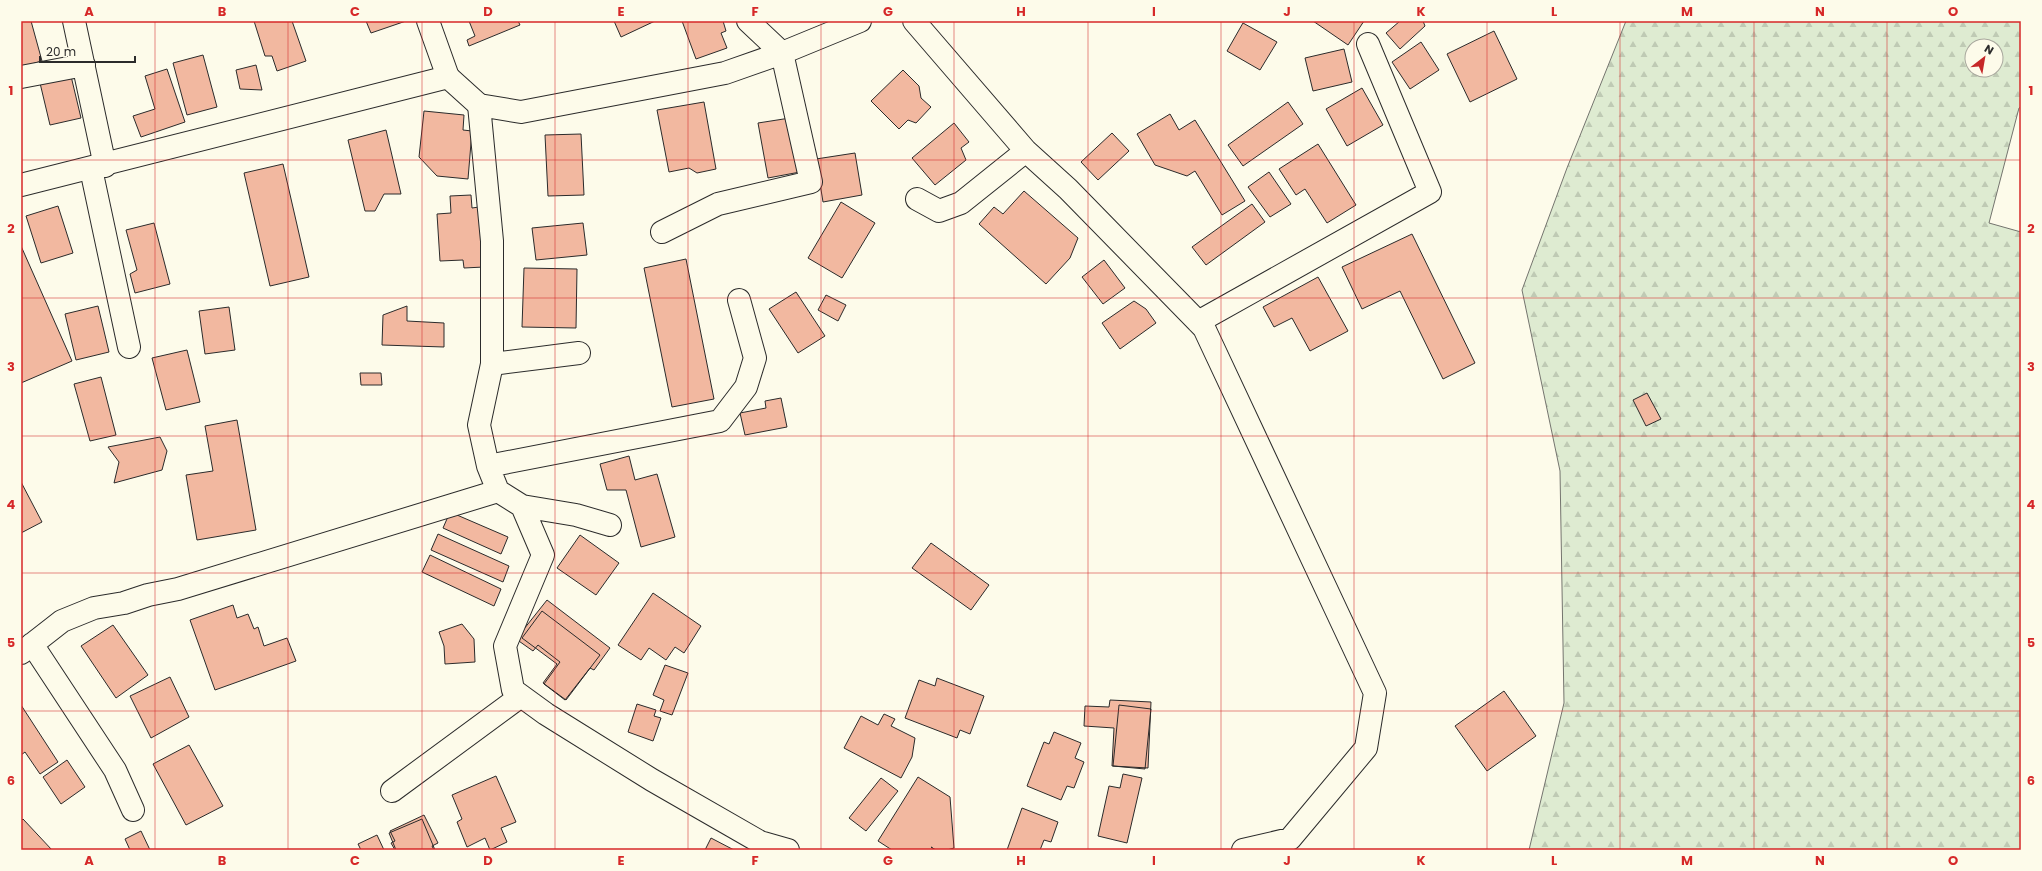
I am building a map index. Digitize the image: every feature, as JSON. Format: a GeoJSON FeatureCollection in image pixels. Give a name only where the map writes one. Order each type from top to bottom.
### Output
{"type":"FeatureCollection","features":[{"type":"Feature","properties":{"kind":"street"},"geometry":{"type":"LineString","coordinates":[[74,21],[84,65],[98,167],[129,347]]}},
{"type":"Feature","properties":{"kind":"street"},"geometry":{"type":"LineString","coordinates":[[428,21],[448,77],[479,105],[521,112],[725,73],[782,53],[860,21]]}},
{"type":"Feature","properties":{"kind":"street"},"geometry":{"type":"LineString","coordinates":[[662,232],[718,204],[811,182],[782,53],[748,21]]}},
{"type":"Feature","properties":{"kind":"street"},"geometry":{"type":"LineString","coordinates":[[914,21],[1026,150],[1068,189],[1204,328],[1375,693],[1366,748],[1290,839],[1243,850]]}},
{"type":"Feature","properties":{"kind":"street"},"geometry":{"type":"LineString","coordinates":[[1198,322],[1430,192],[1368,44]]}},
{"type":"Feature","properties":{"kind":"street"},"geometry":{"type":"LineString","coordinates":[[21,77],[84,65]]}},
{"type":"Feature","properties":{"kind":"street"},"geometry":{"type":"LineString","coordinates":[[22,180],[98,167],[448,77]]}},
{"type":"Feature","properties":{"kind":"street"},"geometry":{"type":"LineString","coordinates":[[479,105],[492,240],[492,364],[478,425],[488,466],[498,491],[522,506],[576,515],[610,525]]}},
{"type":"Feature","properties":{"kind":"street"},"geometry":{"type":"LineString","coordinates":[[917,199],[939,211],[961,202],[1026,150]]}},
{"type":"Feature","properties":{"kind":"street"},"geometry":{"type":"LineString","coordinates":[[488,466],[720,421],[746,387],[755,358],[739,300]]}},
{"type":"Feature","properties":{"kind":"street"},"geometry":{"type":"LineString","coordinates":[[492,364],[579,353]]}},
{"type":"Feature","properties":{"kind":"street"},"geometry":{"type":"LineString","coordinates":[[133,810],[115,770],[26,649],[62,621],[94,608],[124,603],[148,595],[178,589],[498,491]]}},
{"type":"Feature","properties":{"kind":"street"},"geometry":{"type":"LineString","coordinates":[[522,506],[543,555],[505,646],[513,690],[652,780],[760,842],[788,850]]}},
{"type":"Feature","properties":{"kind":"street"},"geometry":{"type":"LineString","coordinates":[[392,791],[521,696]]}},
{"type":"Feature","properties":{"kind":"green space"},"geometry":{"type":"Polygon","coordinates":[[[1626,21],[2021,21],[2021,107],[2019,108],[1989,223],[2021,232],[2021,850],[1529,850],[1564,703],[1560,471],[1522,290],[1567,168],[1626,21]]]}},
{"type":"Feature","properties":{"kind":"building"},"geometry":{"type":"Polygon","coordinates":[[[21,21],[31,21],[42,61],[21,67],[21,21]]]}},
{"type":"Feature","properties":{"kind":"building"},"geometry":{"type":"Polygon","coordinates":[[[254,21],[292,21],[306,61],[277,71],[272,56],[265,56],[254,21]]]}},
{"type":"Feature","properties":{"kind":"building"},"geometry":{"type":"Polygon","coordinates":[[[366,21],[406,21],[371,33],[366,21]]]}},
{"type":"Feature","properties":{"kind":"building"},"geometry":{"type":"Polygon","coordinates":[[[469,21],[518,21],[520,25],[469,46],[467,40],[475,36],[469,21]]]}},
{"type":"Feature","properties":{"kind":"building"},"geometry":{"type":"Polygon","coordinates":[[[614,21],[655,21],[621,37],[614,21]]]}},
{"type":"Feature","properties":{"kind":"building"},"geometry":{"type":"Polygon","coordinates":[[[682,21],[723,21],[726,31],[721,33],[727,48],[696,59],[682,21]]]}},
{"type":"Feature","properties":{"kind":"building"},"geometry":{"type":"Polygon","coordinates":[[[1313,21],[1364,21],[1348,45],[1313,21]]]}},
{"type":"Feature","properties":{"kind":"building"},"geometry":{"type":"Polygon","coordinates":[[[1400,21],[1423,21],[1425,26],[1400,49],[1386,33],[1400,21]]]}},
{"type":"Feature","properties":{"kind":"building"},"geometry":{"type":"Polygon","coordinates":[[[1243,23],[1277,42],[1260,70],[1227,51],[1243,23]]]}},
{"type":"Feature","properties":{"kind":"building"},"geometry":{"type":"Polygon","coordinates":[[[1494,31],[1517,79],[1470,102],[1447,54],[1494,31]]]}},
{"type":"Feature","properties":{"kind":"building"},"geometry":{"type":"Polygon","coordinates":[[[1421,42],[1439,70],[1410,89],[1392,62],[1421,42]]]}},
{"type":"Feature","properties":{"kind":"building"},"geometry":{"type":"Polygon","coordinates":[[[1344,49],[1352,82],[1313,91],[1305,58],[1344,49]]]}},
{"type":"Feature","properties":{"kind":"building"},"geometry":{"type":"Polygon","coordinates":[[[203,55],[217,107],[187,115],[173,63],[203,55]]]}},
{"type":"Feature","properties":{"kind":"building"},"geometry":{"type":"Polygon","coordinates":[[[256,65],[262,90],[240,89],[236,70],[256,65]]]}},
{"type":"Feature","properties":{"kind":"building"},"geometry":{"type":"Polygon","coordinates":[[[167,69],[185,122],[141,137],[133,116],[155,109],[145,76],[167,69]]]}},
{"type":"Feature","properties":{"kind":"building"},"geometry":{"type":"Polygon","coordinates":[[[903,70],[919,86],[921,98],[931,107],[916,123],[908,120],[899,129],[871,101],[903,70]]]}},
{"type":"Feature","properties":{"kind":"building"},"geometry":{"type":"Polygon","coordinates":[[[71,76],[81,118],[50,125],[40,83],[71,76]]]}},
{"type":"Feature","properties":{"kind":"building"},"geometry":{"type":"Polygon","coordinates":[[[1362,88],[1383,125],[1347,146],[1326,109],[1362,88]]]}},
{"type":"Feature","properties":{"kind":"building"},"geometry":{"type":"Polygon","coordinates":[[[704,102],[716,169],[697,173],[689,168],[669,172],[657,110],[704,102]]]}},
{"type":"Feature","properties":{"kind":"building"},"geometry":{"type":"Polygon","coordinates":[[[1288,102],[1303,124],[1243,166],[1228,145],[1288,102]]]}},
{"type":"Feature","properties":{"kind":"building"},"geometry":{"type":"Polygon","coordinates":[[[424,111],[464,115],[463,130],[472,131],[468,179],[437,176],[419,157],[424,111]]]}},
{"type":"Feature","properties":{"kind":"building"},"geometry":{"type":"Polygon","coordinates":[[[1170,114],[1179,130],[1195,120],[1245,201],[1222,215],[1195,171],[1187,176],[1155,165],[1137,134],[1170,114]]]}},
{"type":"Feature","properties":{"kind":"building"},"geometry":{"type":"Polygon","coordinates":[[[790,118],[800,172],[768,178],[758,123],[790,118]]]}},
{"type":"Feature","properties":{"kind":"building"},"geometry":{"type":"Polygon","coordinates":[[[954,123],[969,142],[961,148],[966,160],[935,185],[912,158],[954,123]]]}},
{"type":"Feature","properties":{"kind":"building"},"geometry":{"type":"Polygon","coordinates":[[[386,130],[401,194],[384,194],[375,211],[365,211],[348,140],[386,130]]]}},
{"type":"Feature","properties":{"kind":"building"},"geometry":{"type":"Polygon","coordinates":[[[1112,133],[1129,151],[1098,180],[1081,162],[1112,133]]]}},
{"type":"Feature","properties":{"kind":"building"},"geometry":{"type":"Polygon","coordinates":[[[581,134],[584,195],[548,196],[545,135],[581,134]]]}},
{"type":"Feature","properties":{"kind":"building"},"geometry":{"type":"Polygon","coordinates":[[[1318,144],[1356,205],[1327,223],[1305,189],[1296,195],[1279,169],[1318,144]]]}},
{"type":"Feature","properties":{"kind":"building"},"geometry":{"type":"Polygon","coordinates":[[[855,153],[862,195],[823,202],[816,159],[855,153]]]}},
{"type":"Feature","properties":{"kind":"building"},"geometry":{"type":"Polygon","coordinates":[[[283,164],[309,277],[270,286],[244,173],[283,164]]]}},
{"type":"Feature","properties":{"kind":"building"},"geometry":{"type":"Polygon","coordinates":[[[1269,172],[1291,204],[1270,217],[1248,187],[1269,172]]]}},
{"type":"Feature","properties":{"kind":"building"},"geometry":{"type":"Polygon","coordinates":[[[1024,191],[1078,238],[1070,258],[1046,284],[979,224],[994,207],[1003,214],[1024,191]]]}},
{"type":"Feature","properties":{"kind":"building"},"geometry":{"type":"Polygon","coordinates":[[[471,195],[472,208],[479,207],[484,267],[464,268],[463,260],[440,261],[437,214],[451,213],[450,196],[471,195]]]}},
{"type":"Feature","properties":{"kind":"building"},"geometry":{"type":"Polygon","coordinates":[[[841,202],[875,223],[842,278],[808,258],[841,202]]]}},
{"type":"Feature","properties":{"kind":"building"},"geometry":{"type":"Polygon","coordinates":[[[1252,204],[1265,222],[1206,265],[1192,247],[1252,204]]]}},
{"type":"Feature","properties":{"kind":"building"},"geometry":{"type":"Polygon","coordinates":[[[58,206],[73,253],[41,263],[26,216],[58,206]]]}},
{"type":"Feature","properties":{"kind":"building"},"geometry":{"type":"Polygon","coordinates":[[[154,223],[170,284],[135,293],[130,274],[137,270],[126,230],[154,223]]]}},
{"type":"Feature","properties":{"kind":"building"},"geometry":{"type":"Polygon","coordinates":[[[583,223],[587,255],[536,260],[532,228],[583,223]]]}},
{"type":"Feature","properties":{"kind":"building"},"geometry":{"type":"Polygon","coordinates":[[[1412,234],[1475,363],[1443,379],[1400,291],[1362,309],[1342,267],[1412,234]]]}},
{"type":"Feature","properties":{"kind":"building"},"geometry":{"type":"Polygon","coordinates":[[[21,246],[72,361],[21,383],[21,246]]]}},
{"type":"Feature","properties":{"kind":"building"},"geometry":{"type":"Polygon","coordinates":[[[686,259],[714,399],[672,407],[644,268],[686,259]]]}},
{"type":"Feature","properties":{"kind":"building"},"geometry":{"type":"Polygon","coordinates":[[[1104,260],[1125,288],[1103,304],[1082,277],[1104,260]]]}},
{"type":"Feature","properties":{"kind":"building"},"geometry":{"type":"Polygon","coordinates":[[[524,268],[577,269],[576,328],[522,327],[524,268]]]}},
{"type":"Feature","properties":{"kind":"building"},"geometry":{"type":"Polygon","coordinates":[[[1318,277],[1348,331],[1310,351],[1292,318],[1274,327],[1263,307],[1318,277]]]}},
{"type":"Feature","properties":{"kind":"building"},"geometry":{"type":"Polygon","coordinates":[[[796,292],[825,336],[798,353],[769,309],[796,292]]]}},
{"type":"Feature","properties":{"kind":"building"},"geometry":{"type":"Polygon","coordinates":[[[826,295],[846,305],[838,321],[818,310],[826,295]]]}},
{"type":"Feature","properties":{"kind":"building"},"geometry":{"type":"Polygon","coordinates":[[[1134,301],[1146,309],[1156,323],[1120,349],[1102,323],[1134,301]]]}},
{"type":"Feature","properties":{"kind":"building"},"geometry":{"type":"Polygon","coordinates":[[[98,306],[109,352],[76,360],[65,314],[98,306]]]}},
{"type":"Feature","properties":{"kind":"building"},"geometry":{"type":"Polygon","coordinates":[[[407,306],[407,321],[444,323],[444,347],[382,345],[383,315],[407,306]]]}},
{"type":"Feature","properties":{"kind":"building"},"geometry":{"type":"Polygon","coordinates":[[[229,307],[235,350],[205,354],[199,311],[229,307]]]}},
{"type":"Feature","properties":{"kind":"building"},"geometry":{"type":"Polygon","coordinates":[[[187,350],[200,402],[166,410],[152,358],[187,350]]]}},
{"type":"Feature","properties":{"kind":"building"},"geometry":{"type":"Polygon","coordinates":[[[360,373],[381,373],[382,385],[361,385],[360,373]]]}},
{"type":"Feature","properties":{"kind":"building"},"geometry":{"type":"Polygon","coordinates":[[[101,377],[116,435],[90,441],[74,384],[101,377]]]}},
{"type":"Feature","properties":{"kind":"building"},"geometry":{"type":"Polygon","coordinates":[[[1647,393],[1661,419],[1646,426],[1633,400],[1647,393]]]}},
{"type":"Feature","properties":{"kind":"building"},"geometry":{"type":"Polygon","coordinates":[[[781,398],[787,427],[745,435],[740,413],[766,408],[765,401],[781,398]]]}},
{"type":"Feature","properties":{"kind":"building"},"geometry":{"type":"Polygon","coordinates":[[[237,420],[256,530],[197,540],[186,475],[213,471],[205,426],[237,420]]]}},
{"type":"Feature","properties":{"kind":"building"},"geometry":{"type":"Polygon","coordinates":[[[160,437],[167,451],[162,470],[114,483],[119,462],[108,447],[160,437]]]}},
{"type":"Feature","properties":{"kind":"building"},"geometry":{"type":"Polygon","coordinates":[[[629,456],[635,480],[657,474],[675,537],[641,547],[626,490],[607,490],[600,464],[629,456]]]}},
{"type":"Feature","properties":{"kind":"building"},"geometry":{"type":"Polygon","coordinates":[[[21,482],[42,522],[21,533],[21,482]]]}},
{"type":"Feature","properties":{"kind":"building"},"geometry":{"type":"Polygon","coordinates":[[[450,512],[508,537],[501,554],[443,528],[450,512]]]}},
{"type":"Feature","properties":{"kind":"building"},"geometry":{"type":"Polygon","coordinates":[[[438,534],[509,566],[503,582],[431,550],[438,534]]]}},
{"type":"Feature","properties":{"kind":"building"},"geometry":{"type":"Polygon","coordinates":[[[580,535],[619,563],[596,595],[557,568],[580,535]]]}},
{"type":"Feature","properties":{"kind":"building"},"geometry":{"type":"Polygon","coordinates":[[[931,543],[989,585],[971,610],[912,568],[931,543]]]}},
{"type":"Feature","properties":{"kind":"building"},"geometry":{"type":"Polygon","coordinates":[[[430,555],[501,589],[494,606],[422,572],[430,555]]]}},
{"type":"Feature","properties":{"kind":"building"},"geometry":{"type":"Polygon","coordinates":[[[653,593],[701,626],[684,653],[675,647],[666,660],[649,648],[641,660],[618,645],[653,593]]]}},
{"type":"Feature","properties":{"kind":"building"},"geometry":{"type":"Polygon","coordinates":[[[547,600],[610,648],[594,670],[590,668],[565,700],[544,684],[560,662],[538,645],[533,651],[516,639],[547,600]]]}},
{"type":"Feature","properties":{"kind":"building"},"geometry":{"type":"Polygon","coordinates":[[[233,605],[237,618],[248,614],[254,629],[258,627],[264,646],[287,638],[296,661],[215,690],[190,620],[233,605]]]}},
{"type":"Feature","properties":{"kind":"building"},"geometry":{"type":"Polygon","coordinates":[[[542,611],[600,655],[566,700],[543,683],[557,664],[522,638],[542,611]]]}},
{"type":"Feature","properties":{"kind":"building"},"geometry":{"type":"Polygon","coordinates":[[[462,624],[474,639],[475,662],[445,664],[444,646],[439,632],[462,624]]]}},
{"type":"Feature","properties":{"kind":"building"},"geometry":{"type":"Polygon","coordinates":[[[113,625],[148,675],[116,698],[81,646],[113,625]]]}},
{"type":"Feature","properties":{"kind":"building"},"geometry":{"type":"Polygon","coordinates":[[[665,665],[688,673],[672,715],[660,711],[664,700],[653,695],[665,665]]]}},
{"type":"Feature","properties":{"kind":"building"},"geometry":{"type":"Polygon","coordinates":[[[170,677],[189,717],[151,738],[130,696],[170,677]]]}},
{"type":"Feature","properties":{"kind":"building"},"geometry":{"type":"Polygon","coordinates":[[[937,678],[984,696],[970,734],[960,730],[957,738],[905,718],[919,680],[935,686],[937,678]]]}},
{"type":"Feature","properties":{"kind":"building"},"geometry":{"type":"Polygon","coordinates":[[[1504,691],[1536,736],[1487,771],[1455,726],[1504,691]]]}},
{"type":"Feature","properties":{"kind":"building"},"geometry":{"type":"Polygon","coordinates":[[[1110,700],[1151,702],[1148,768],[1112,766],[1114,728],[1084,726],[1085,706],[1109,707],[1110,700]]]}},
{"type":"Feature","properties":{"kind":"building"},"geometry":{"type":"Polygon","coordinates":[[[637,704],[656,710],[654,716],[661,718],[653,741],[628,732],[637,704]]]}},
{"type":"Feature","properties":{"kind":"building"},"geometry":{"type":"Polygon","coordinates":[[[21,705],[58,762],[40,774],[25,752],[21,755],[21,705]]]}},
{"type":"Feature","properties":{"kind":"building"},"geometry":{"type":"Polygon","coordinates":[[[1119,705],[1151,709],[1145,769],[1113,766],[1119,705]]]}},
{"type":"Feature","properties":{"kind":"building"},"geometry":{"type":"Polygon","coordinates":[[[884,714],[895,719],[891,726],[915,738],[912,757],[901,778],[844,748],[861,716],[878,725],[884,714]]]}},
{"type":"Feature","properties":{"kind":"building"},"geometry":{"type":"Polygon","coordinates":[[[1054,732],[1081,743],[1075,758],[1084,762],[1074,788],[1067,786],[1061,800],[1027,786],[1044,742],[1049,744],[1054,732]]]}},
{"type":"Feature","properties":{"kind":"building"},"geometry":{"type":"Polygon","coordinates":[[[189,745],[223,806],[186,825],[153,764],[189,745]]]}},
{"type":"Feature","properties":{"kind":"building"},"geometry":{"type":"Polygon","coordinates":[[[67,760],[85,787],[61,804],[43,777],[67,760]]]}},
{"type":"Feature","properties":{"kind":"building"},"geometry":{"type":"Polygon","coordinates":[[[1123,774],[1142,778],[1127,843],[1098,836],[1109,786],[1120,788],[1123,774]]]}},
{"type":"Feature","properties":{"kind":"building"},"geometry":{"type":"Polygon","coordinates":[[[496,776],[516,822],[501,828],[507,842],[490,850],[485,838],[467,847],[457,822],[462,819],[452,795],[496,776]]]}},
{"type":"Feature","properties":{"kind":"building"},"geometry":{"type":"Polygon","coordinates":[[[918,777],[950,797],[954,848],[947,850],[936,850],[931,847],[935,850],[892,850],[878,841],[918,777]]]}},
{"type":"Feature","properties":{"kind":"building"},"geometry":{"type":"Polygon","coordinates":[[[881,778],[898,791],[866,831],[849,818],[881,778]]]}},
{"type":"Feature","properties":{"kind":"building"},"geometry":{"type":"Polygon","coordinates":[[[1022,808],[1058,822],[1051,842],[1044,840],[1040,850],[1007,850],[1022,808]]]}},
{"type":"Feature","properties":{"kind":"building"},"geometry":{"type":"Polygon","coordinates":[[[424,815],[438,843],[432,846],[434,850],[395,850],[391,843],[395,841],[390,831],[424,815]]]}},
{"type":"Feature","properties":{"kind":"building"},"geometry":{"type":"Polygon","coordinates":[[[23,819],[52,850],[21,850],[21,821],[23,819]]]}},
{"type":"Feature","properties":{"kind":"building"},"geometry":{"type":"Polygon","coordinates":[[[422,819],[435,850],[396,850],[389,833],[422,819]]]}},
{"type":"Feature","properties":{"kind":"building"},"geometry":{"type":"Polygon","coordinates":[[[141,831],[150,850],[130,850],[125,839],[141,831]]]}},
{"type":"Feature","properties":{"kind":"building"},"geometry":{"type":"Polygon","coordinates":[[[377,835],[384,850],[361,850],[358,844],[377,835]]]}},
{"type":"Feature","properties":{"kind":"building"},"geometry":{"type":"Polygon","coordinates":[[[711,838],[734,850],[705,850],[711,838]]]}}]}
